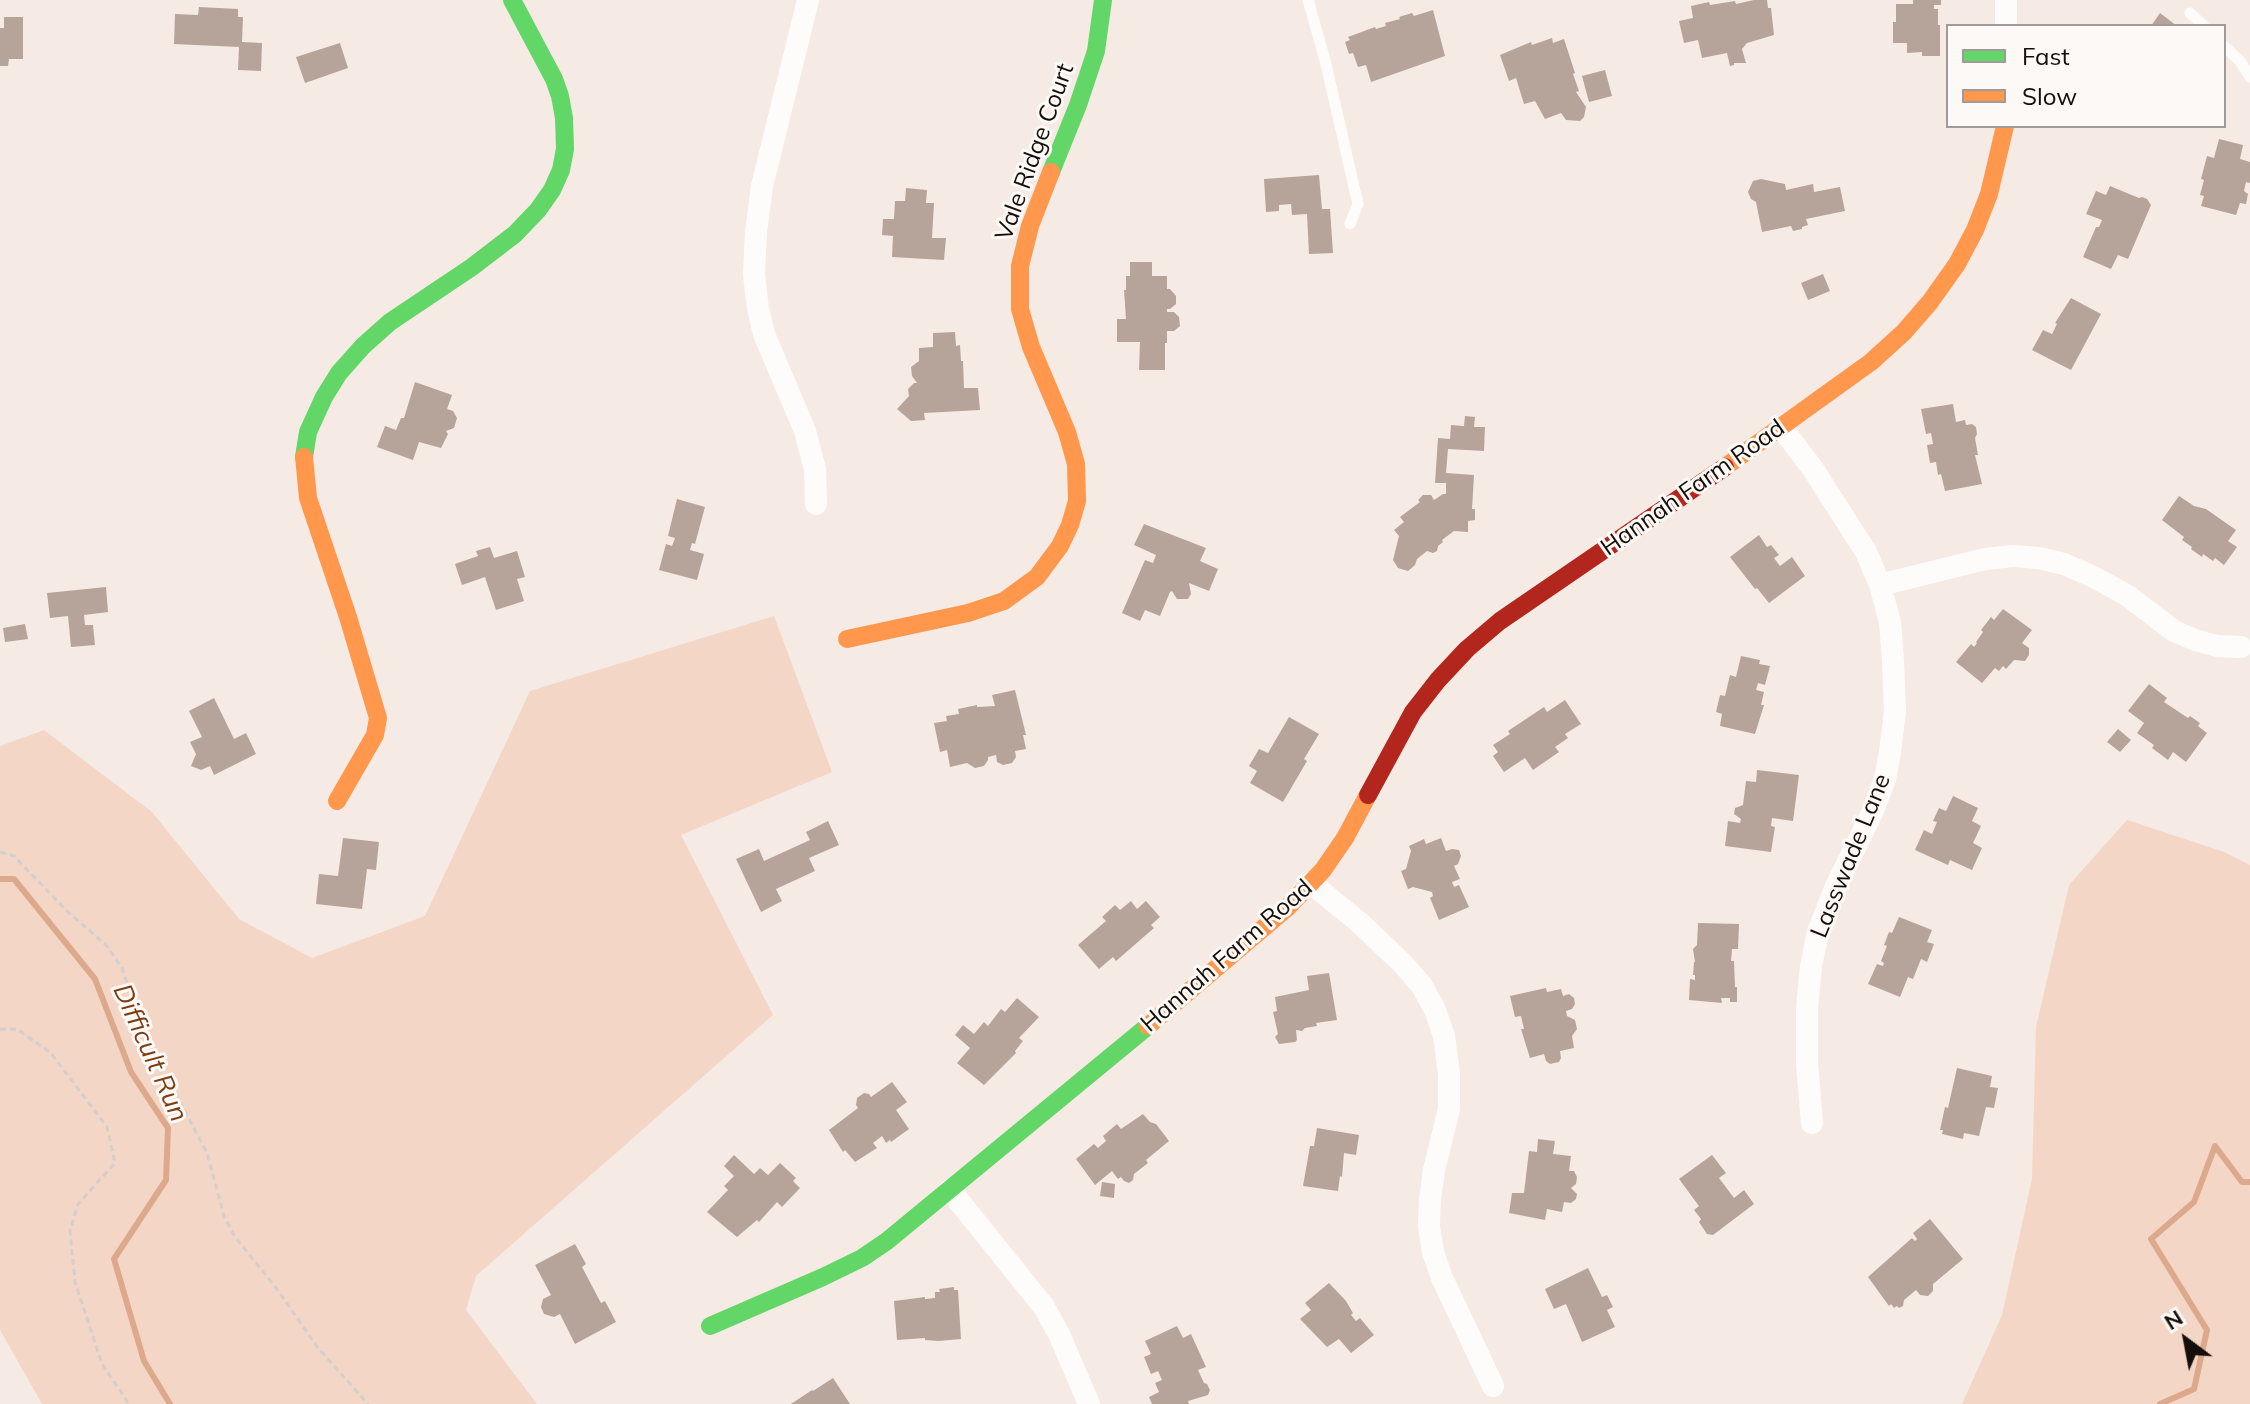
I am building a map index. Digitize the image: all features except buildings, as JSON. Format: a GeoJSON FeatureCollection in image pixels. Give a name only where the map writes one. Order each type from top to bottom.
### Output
{"type":"FeatureCollection","features":[{"type":"Feature","properties":{"kind":"street"},"geometry":{"type":"LineString","coordinates":[[337,801],[375,735],[378,718],[308,498],[304,450],[308,432],[324,397],[339,373],[363,346],[390,322],[515,234],[552,190],[561,170],[565,149],[560,96],[512,0]]}},
{"type":"Feature","properties":{"kind":"street"},"geometry":{"type":"LineString","coordinates":[[808,0],[762,186],[754,275],[764,334],[805,431],[815,469],[816,504]]}},
{"type":"Feature","properties":{"kind":"street","name":"Vale Ridge Court"},"geometry":{"type":"LineString","coordinates":[[847,639],[968,613],[1004,601],[1037,577],[1060,546],[1070,525],[1077,501],[1076,464],[1067,432],[1031,347],[1020,309],[1020,266],[1030,226],[1096,51],[1103,0]]}},
{"type":"Feature","properties":{"kind":"street"},"geometry":{"type":"LineString","coordinates":[[2006,0],[2006,24]]}},
{"type":"Feature","properties":{"kind":"street","name":"Hannah Farm Road"},"geometry":{"type":"LineString","coordinates":[[710,1326],[823,1277],[862,1258],[887,1241],[1287,908],[1311,883],[1345,838],[1413,712],[1467,649],[1500,621],[1871,362],[1904,332],[1957,264],[1975,230],[1989,194],[2005,128]]}},
{"type":"Feature","properties":{"kind":"street","name":"Lasswade Lane"},"geometry":{"type":"LineString","coordinates":[[1781,427],[1813,469],[1866,552],[1880,585],[1890,622],[1893,661],[1895,711],[1885,779],[1836,886],[1818,932],[1811,966],[1807,1063],[1812,1123]]}},
{"type":"Feature","properties":{"kind":"street"},"geometry":{"type":"LineString","coordinates":[[1880,585],[1985,559],[2013,556],[2039,558],[2064,564],[2094,577],[2128,596],[2174,631],[2217,646],[2241,647]]}},
{"type":"Feature","properties":{"kind":"street"},"geometry":{"type":"LineString","coordinates":[[1311,883],[1360,923],[1404,965],[1422,986],[1435,1010],[1444,1036],[1449,1109],[1430,1199],[1429,1226],[1433,1252],[1442,1278],[1493,1386]]}},
{"type":"Feature","properties":{"kind":"street"},"geometry":{"type":"LineString","coordinates":[[950,1190],[1044,1307],[1089,1404]]}},
{"type":"Feature","properties":{"kind":"lane"},"geometry":{"type":"LineString","coordinates":[[1308,0],[1358,204],[1350,224]]}},
{"type":"Feature","properties":{"kind":"lane"},"geometry":{"type":"LineString","coordinates":[[2190,13],[2202,24]]}},
{"type":"Feature","properties":{"kind":"lane"},"geometry":{"type":"LineString","coordinates":[[2226,48],[2240,61],[2250,77]]}},
{"type":"Feature","properties":{"kind":"path"},"geometry":{"type":"LineString","coordinates":[[0,852],[14,856],[33,874],[68,912],[106,945],[122,968],[139,1043],[167,1077],[207,1153],[224,1216],[235,1237],[277,1289],[318,1348],[368,1404]]}},
{"type":"Feature","properties":{"kind":"path"},"geometry":{"type":"LineString","coordinates":[[0,1029],[17,1029],[51,1053],[107,1127],[115,1163],[78,1204],[70,1231],[75,1282],[102,1364],[129,1404]]}},
{"type":"Feature","properties":{"kind":"shaded area"},"geometry":{"type":"Polygon","coordinates":[[[774,616],[832,772],[681,835],[773,1015],[476,1276],[466,1310],[537,1404],[42,1404],[0,1330],[0,746],[44,730],[152,812],[239,919],[312,958],[425,916],[530,691],[774,616]]]}},
{"type":"Feature","properties":{"kind":"shaded area"},"geometry":{"type":"Polygon","coordinates":[[[2127,820],[2224,852],[2250,865],[2250,1404],[1962,1404],[2002,1315],[2032,1179],[2036,1027],[2069,885],[2127,820]]]}},
{"type":"Feature","properties":{"kind":"waterway","name":"Difficult Run"},"geometry":{"type":"LineString","coordinates":[[0,879],[14,879],[95,979],[131,1072],[168,1128],[166,1180],[114,1259],[144,1361],[170,1404]]}},
{"type":"Feature","properties":{"kind":"waterway"},"geometry":{"type":"LineString","coordinates":[[2160,1404],[2194,1389],[2207,1330],[2151,1239],[2194,1202],[2215,1146],[2242,1182],[2250,1182]]}},
{"type":"Feature","properties":{"kind":"traffic: fast"},"geometry":{"type":"LineString","coordinates":[[304,457],[308,432],[324,397],[339,373],[363,346],[390,322],[515,234],[552,190],[561,170],[565,149],[560,96],[512,0]]}},
{"type":"Feature","properties":{"kind":"traffic: fast"},"geometry":{"type":"LineString","coordinates":[[1051,172],[1096,51],[1103,0]]}},
{"type":"Feature","properties":{"kind":"traffic: fast"},"geometry":{"type":"LineString","coordinates":[[710,1326],[823,1277],[862,1258],[887,1241],[1148,1026]]}},
{"type":"Feature","properties":{"kind":"traffic: slow"},"geometry":{"type":"LineString","coordinates":[[1725,467],[1871,362],[1904,332],[1930,302],[1957,264],[1975,230],[1989,194],[2005,128]]}},
{"type":"Feature","properties":{"kind":"traffic: slow"},"geometry":{"type":"LineString","coordinates":[[847,639],[968,613],[1004,601],[1037,577],[1060,546],[1070,525],[1077,501],[1076,464],[1067,432],[1031,347],[1020,309],[1020,266],[1030,226],[1051,172]]}},
{"type":"Feature","properties":{"kind":"traffic: slow"},"geometry":{"type":"LineString","coordinates":[[304,457],[308,498],[378,718],[375,735],[337,801]]}},
{"type":"Feature","properties":{"kind":"traffic: slow"},"geometry":{"type":"LineString","coordinates":[[1148,1026],[1287,908],[1323,870],[1345,838],[1368,795]]}},
{"type":"Feature","properties":{"kind":"traffic: jam"},"geometry":{"type":"LineString","coordinates":[[1368,795],[1413,712],[1467,649],[1500,621],[1725,467]]}}]}
